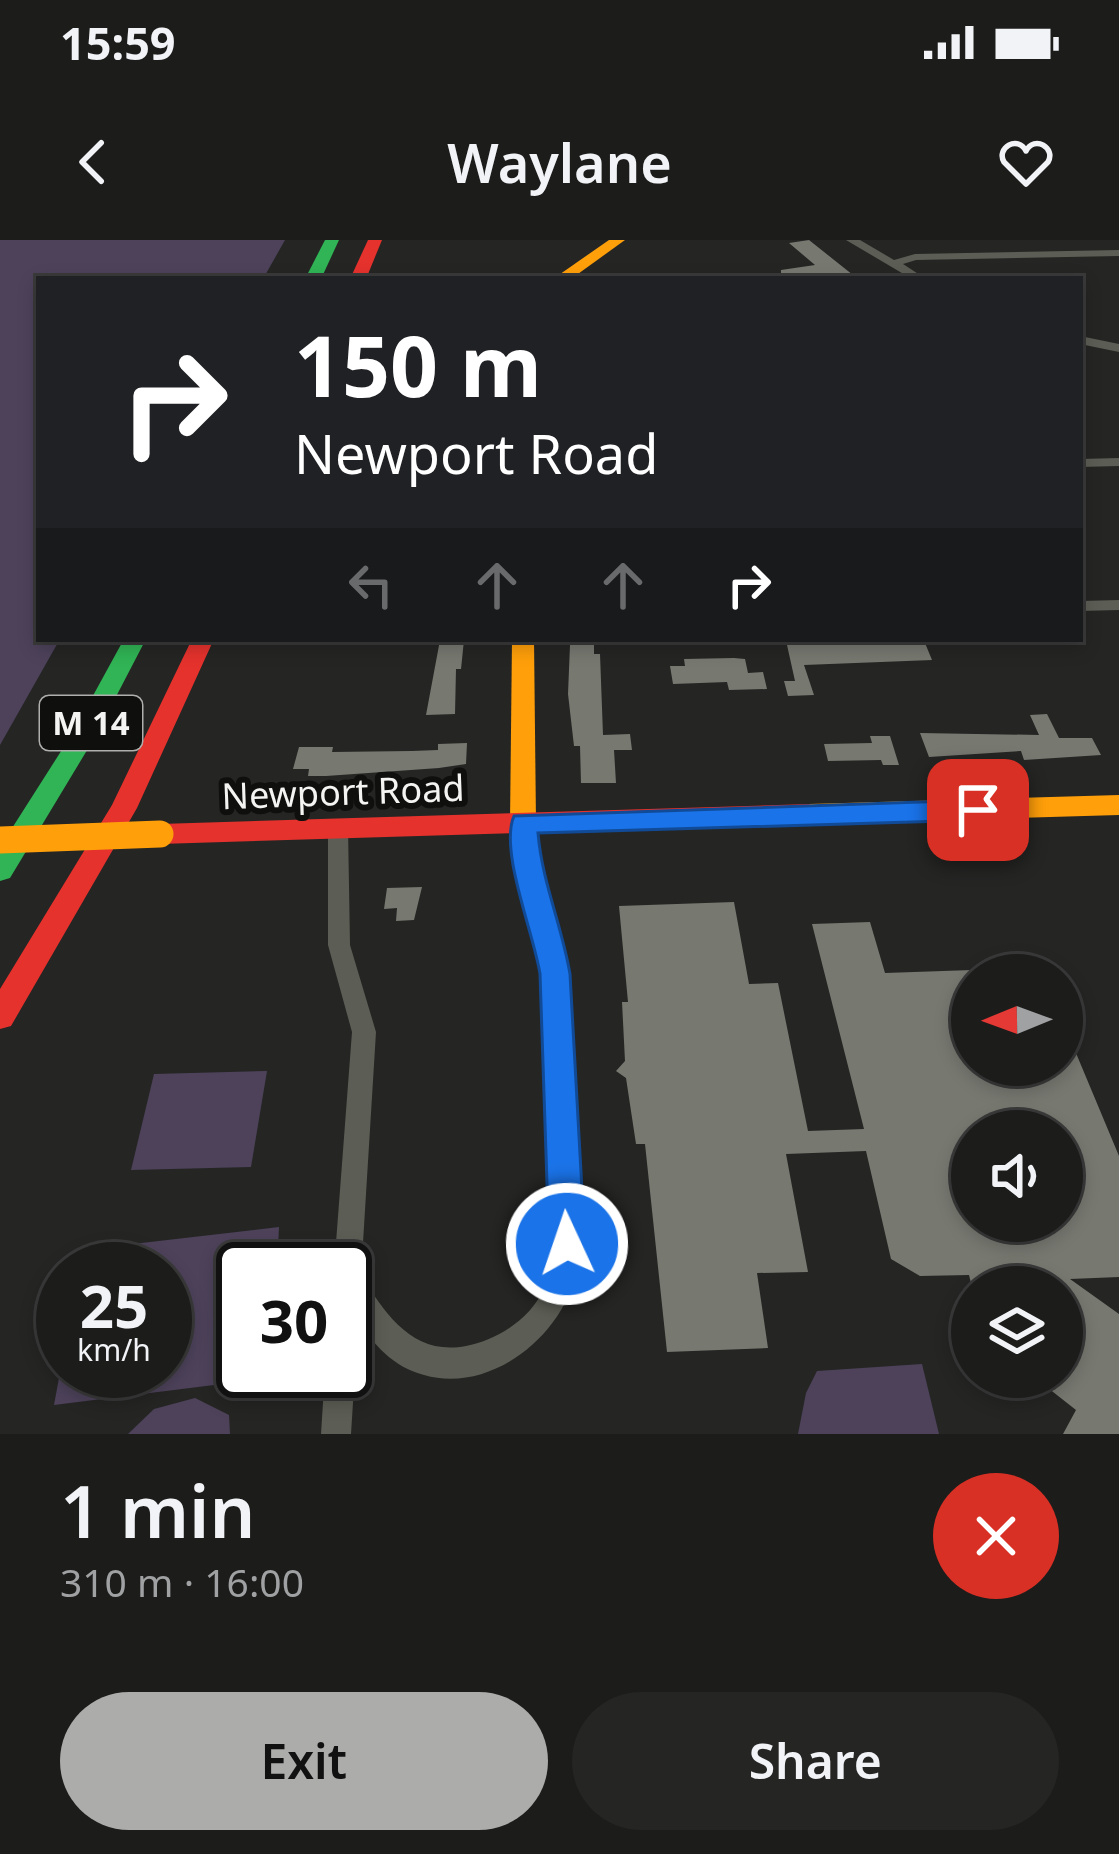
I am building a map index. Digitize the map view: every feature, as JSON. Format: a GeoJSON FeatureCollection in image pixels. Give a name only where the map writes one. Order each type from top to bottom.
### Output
{"type":"FeatureCollection","features":[{"type":"Feature","properties":{"kind":"main road"},"geometry":{"type":"LineString","coordinates":[[314,276],[332,240]]}},
{"type":"Feature","properties":{"kind":"main road"},"geometry":{"type":"LineString","coordinates":[[359,276],[375,240]]}},
{"type":"Feature","properties":{"kind":"main road"},"geometry":{"type":"LineString","coordinates":[[565,276],[618,240]]}},
{"type":"Feature","properties":{"kind":"main road","name":"M 14"},"geometry":{"type":"LineString","coordinates":[[0,870],[83,737],[133,642]]}},
{"type":"Feature","properties":{"kind":"main road","name":"M 14"},"geometry":{"type":"LineString","coordinates":[[0,1016],[124,808],[202,642]]}},
{"type":"Feature","properties":{"kind":"main road"},"geometry":{"type":"LineString","coordinates":[[523,642],[524,823]]}},
{"type":"Feature","properties":{"kind":"main road","name":"Newport Road"},"geometry":{"type":"LineString","coordinates":[[0,840],[1119,805]]}},
{"type":"Feature","properties":{"kind":"street"},"geometry":{"type":"LineString","coordinates":[[852,240],[916,276]]}},
{"type":"Feature","properties":{"kind":"street"},"geometry":{"type":"LineString","coordinates":[[896,263],[1119,256]]}},
{"type":"Feature","properties":{"kind":"street"},"geometry":{"type":"LineString","coordinates":[[1083,341],[1119,348]]}},
{"type":"Feature","properties":{"kind":"street"},"geometry":{"type":"LineString","coordinates":[[1083,463],[1119,462]]}},
{"type":"Feature","properties":{"kind":"street"},"geometry":{"type":"LineString","coordinates":[[1083,606],[1119,605]]}},
{"type":"Feature","properties":{"kind":"street"},"geometry":{"type":"LineString","coordinates":[[372,1318],[384,1337],[427,1362],[461,1363],[516,1343],[556,1295],[567,1244],[555,974],[549,935],[527,871],[524,823]]}},
{"type":"Feature","properties":{"kind":"street"},"geometry":{"type":"LineString","coordinates":[[338,829],[339,945],[364,1032],[349,1242]]}},
{"type":"Feature","properties":{"kind":"street"},"geometry":{"type":"LineString","coordinates":[[335,1434],[338,1398]]}},
{"type":"Feature","properties":{"kind":"shaded area"},"geometry":{"type":"Polygon","coordinates":[[[0,240],[285,240],[265,276],[36,276],[36,642],[58,642],[0,745],[0,240]]]}},
{"type":"Feature","properties":{"kind":"shaded area"},"geometry":{"type":"Polygon","coordinates":[[[267,1071],[251,1167],[131,1170],[154,1074],[267,1071]]]}},
{"type":"Feature","properties":{"kind":"shaded area"},"geometry":{"type":"Polygon","coordinates":[[[279,1227],[278,1242],[216,1242],[216,1385],[192,1388],[192,1242],[150,1242],[279,1227]]]}},
{"type":"Feature","properties":{"kind":"shaded area"},"geometry":{"type":"Polygon","coordinates":[[[922,1364],[939,1434],[798,1434],[806,1393],[817,1371],[922,1364]]]}},
{"type":"Feature","properties":{"kind":"shaded area"},"geometry":{"type":"Polygon","coordinates":[[[55,1398],[110,1398],[54,1405],[55,1398]]]}},
{"type":"Feature","properties":{"kind":"shaded area"},"geometry":{"type":"Polygon","coordinates":[[[195,1398],[229,1415],[230,1434],[128,1434],[154,1409],[195,1398]]]}},
{"type":"Feature","properties":{"kind":"building"},"geometry":{"type":"Polygon","coordinates":[[[809,240],[854,276],[781,276],[781,270],[815,265],[789,243],[809,240]]]}},
{"type":"Feature","properties":{"kind":"building"},"geometry":{"type":"Polygon","coordinates":[[[440,642],[464,642],[461,669],[456,669],[455,714],[426,715],[440,642]]]}},
{"type":"Feature","properties":{"kind":"building"},"geometry":{"type":"Polygon","coordinates":[[[925,643],[932,660],[804,665],[814,695],[788,696],[784,681],[795,681],[787,645],[925,643]]]}},
{"type":"Feature","properties":{"kind":"building"},"geometry":{"type":"Polygon","coordinates":[[[570,645],[594,645],[594,654],[600,654],[603,735],[630,734],[632,750],[614,750],[616,783],[581,783],[580,746],[574,746],[568,694],[570,645]]]}},
{"type":"Feature","properties":{"kind":"building"},"geometry":{"type":"Polygon","coordinates":[[[684,659],[745,659],[748,673],[763,672],[767,689],[729,690],[727,682],[673,684],[670,666],[685,666],[684,659]]]}},
{"type":"Feature","properties":{"kind":"building"},"geometry":{"type":"Polygon","coordinates":[[[1047,714],[1059,738],[1092,738],[1101,755],[1024,760],[1021,751],[929,757],[920,733],[1039,735],[1030,715],[1047,714]]]}},
{"type":"Feature","properties":{"kind":"building"},"geometry":{"type":"Polygon","coordinates":[[[870,736],[890,736],[899,765],[883,765],[881,760],[828,761],[824,744],[872,743],[870,736]]]}},
{"type":"Feature","properties":{"kind":"building"},"geometry":{"type":"Polygon","coordinates":[[[467,743],[466,764],[326,776],[308,776],[309,769],[293,769],[299,747],[333,747],[332,752],[412,751],[467,743]]]}},
{"type":"Feature","properties":{"kind":"building"},"geometry":{"type":"Polygon","coordinates":[[[422,887],[414,920],[396,921],[397,908],[384,909],[387,888],[422,887]]]}},
{"type":"Feature","properties":{"kind":"building"},"geometry":{"type":"Polygon","coordinates":[[[734,902],[749,984],[778,983],[808,1131],[864,1129],[812,924],[870,922],[885,973],[951,971],[951,1086],[1083,1086],[1083,1070],[1119,1156],[1119,1277],[1083,1278],[1083,1266],[951,1266],[951,1275],[920,1276],[891,1259],[866,1151],[786,1154],[808,1272],[757,1273],[768,1348],[667,1352],[645,1144],[636,1144],[626,1078],[616,1071],[625,1061],[622,1002],[628,1002],[619,906],[734,902]]]}},
{"type":"Feature","properties":{"kind":"building"},"geometry":{"type":"Polygon","coordinates":[[[1083,1288],[1119,1314],[1119,1434],[1063,1434],[1076,1410],[1061,1398],[1083,1398],[1083,1288]]]}},
{"type":"Feature","properties":{"kind":"traffic: fast"},"geometry":{"type":"LineString","coordinates":[[314,276],[332,240]]}},
{"type":"Feature","properties":{"kind":"traffic: fast"},"geometry":{"type":"LineString","coordinates":[[0,870],[83,737],[133,642]]}},
{"type":"Feature","properties":{"kind":"traffic: slow"},"geometry":{"type":"LineString","coordinates":[[565,276],[618,240]]}},
{"type":"Feature","properties":{"kind":"traffic: slow"},"geometry":{"type":"LineString","coordinates":[[523,642],[523,823]]}},
{"type":"Feature","properties":{"kind":"traffic: slow"},"geometry":{"type":"LineString","coordinates":[[809,814],[1119,805]]}},
{"type":"Feature","properties":{"kind":"traffic: slow"},"geometry":{"type":"LineString","coordinates":[[0,840],[160,834]]}},
{"type":"Feature","properties":{"kind":"traffic: jam"},"geometry":{"type":"LineString","coordinates":[[359,276],[375,240]]}},
{"type":"Feature","properties":{"kind":"traffic: jam"},"geometry":{"type":"LineString","coordinates":[[0,1016],[124,808],[202,642]]}},
{"type":"Feature","properties":{"kind":"traffic: jam"},"geometry":{"type":"LineString","coordinates":[[160,834],[809,814]]}},
{"type":"Feature","properties":{"kind":"route"},"geometry":{"type":"LineString","coordinates":[[567,1244],[555,974],[549,935],[527,871],[524,823],[978,810]]}}]}
